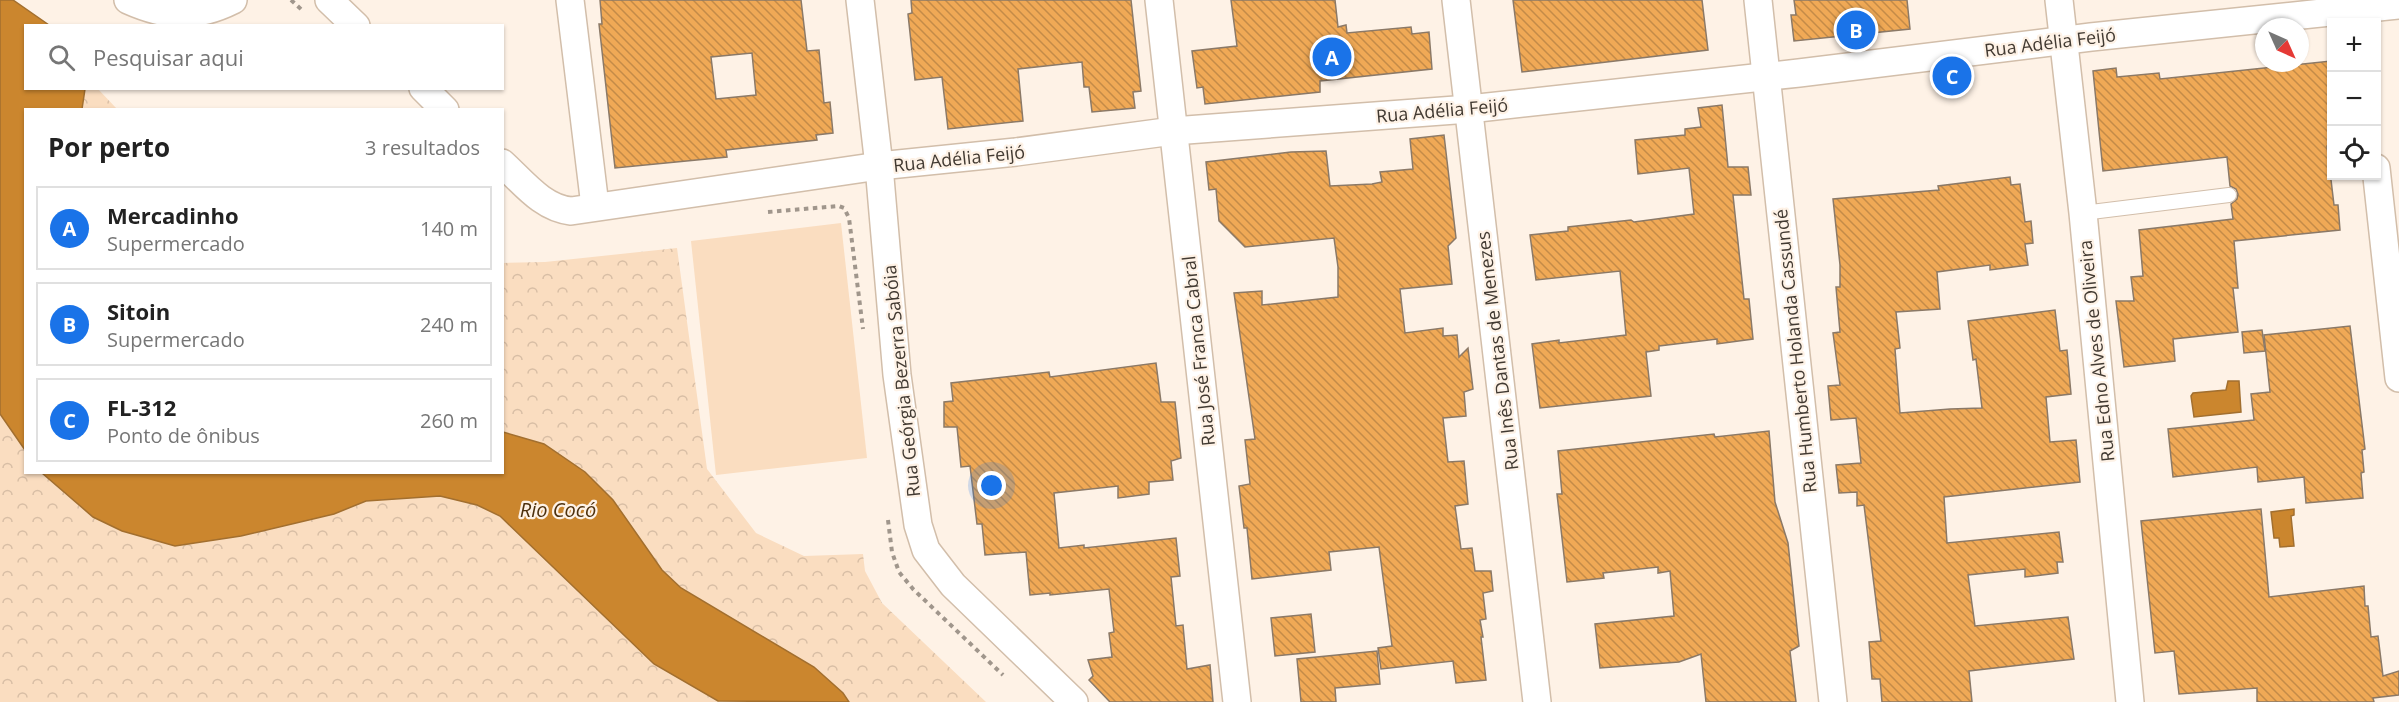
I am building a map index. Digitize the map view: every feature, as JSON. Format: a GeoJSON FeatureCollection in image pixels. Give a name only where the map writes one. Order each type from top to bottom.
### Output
{"type":"FeatureCollection","features":[{"type":"Feature","properties":{"kind":"street"},"geometry":{"type":"LineString","coordinates":[[128,0],[149,9],[175,15],[204,12],[233,0]]}},
{"type":"Feature","properties":{"kind":"street"},"geometry":{"type":"LineString","coordinates":[[329,0],[354,24]]}},
{"type":"Feature","properties":{"kind":"street"},"geometry":{"type":"LineString","coordinates":[[570,0],[595,206]]}},
{"type":"Feature","properties":{"kind":"street","name":"Rua Geórgia Bezerra Sabóia"},"geometry":{"type":"LineString","coordinates":[[860,0],[879,166],[897,375],[918,525],[926,550],[952,585],[1074,702]]}},
{"type":"Feature","properties":{"kind":"street","name":"Rua José Franca Cabral"},"geometry":{"type":"LineString","coordinates":[[1159,0],[1237,702]]}},
{"type":"Feature","properties":{"kind":"street","name":"Rua Inês Dantas de Menezes"},"geometry":{"type":"LineString","coordinates":[[1456,0],[1537,702]]}},
{"type":"Feature","properties":{"kind":"street","name":"Rua Humberto Holanda Cassundé"},"geometry":{"type":"LineString","coordinates":[[1758,0],[1833,702]]}},
{"type":"Feature","properties":{"kind":"street","name":"Rua Edno Alves de Oliveira"},"geometry":{"type":"LineString","coordinates":[[2059,0],[2083,213],[2130,702]]}},
{"type":"Feature","properties":{"kind":"street","name":"Rua Adélia Feijó"},"geometry":{"type":"LineString","coordinates":[[504,165],[540,199],[552,206],[571,211],[879,166],[1016,152],[1173,132],[1469,109],[2064,40],[2399,5]]}},
{"type":"Feature","properties":{"kind":"street"},"geometry":{"type":"LineString","coordinates":[[425,90],[443,108]]}},
{"type":"Feature","properties":{"kind":"street"},"geometry":{"type":"LineString","coordinates":[[2377,180],[2399,378]]}},
{"type":"Feature","properties":{"kind":"lane"},"geometry":{"type":"LineString","coordinates":[[2083,213],[2229,195]]}},
{"type":"Feature","properties":{"kind":"path"},"geometry":{"type":"LineString","coordinates":[[758,213],[838,206],[844,208],[849,218],[864,333]]}},
{"type":"Feature","properties":{"kind":"path"},"geometry":{"type":"LineString","coordinates":[[887,517],[892,552],[899,572],[913,589],[1007,678]]}},
{"type":"Feature","properties":{"kind":"green space"},"geometry":{"type":"Polygon","coordinates":[[[85,90],[99,90],[116,108],[82,108],[85,90]]]}},
{"type":"Feature","properties":{"kind":"green space"},"geometry":{"type":"Polygon","coordinates":[[[841,223],[867,458],[716,475],[691,241],[841,223]]]}},
{"type":"Feature","properties":{"kind":"green space"},"geometry":{"type":"Polygon","coordinates":[[[677,248],[707,469],[756,533],[804,556],[863,554],[865,571],[882,603],[986,702],[849,702],[843,693],[814,667],[681,588],[662,570],[585,472],[544,444],[504,432],[504,263],[545,262],[677,248]]]}},
{"type":"Feature","properties":{"kind":"green space"},"geometry":{"type":"Polygon","coordinates":[[[0,414],[24,449],[24,474],[43,474],[93,517],[175,546],[241,536],[334,514],[366,501],[440,496],[477,505],[500,516],[654,664],[720,702],[0,702],[0,414]]]}},
{"type":"Feature","properties":{"kind":"water"},"geometry":{"type":"Polygon","coordinates":[[[0,0],[13,0],[48,24],[24,24],[24,90],[85,90],[82,108],[24,108],[24,449],[0,414],[0,0]]]}},
{"type":"Feature","properties":{"kind":"water"},"geometry":{"type":"Polygon","coordinates":[[[2228,381],[2239,381],[2241,412],[2194,417],[2191,396],[2193,393],[2226,390],[2228,381]]]}},
{"type":"Feature","properties":{"kind":"water","name":"Rio Cocó"},"geometry":{"type":"Polygon","coordinates":[[[504,432],[544,444],[585,472],[613,500],[662,570],[681,588],[814,667],[843,693],[849,702],[718,701],[654,664],[500,516],[477,505],[440,496],[366,501],[334,514],[241,536],[175,546],[122,531],[93,517],[43,474],[504,474],[504,432]]]}},
{"type":"Feature","properties":{"kind":"water"},"geometry":{"type":"Polygon","coordinates":[[[2294,509],[2294,515],[2291,516],[2294,546],[2280,547],[2279,538],[2274,538],[2271,512],[2294,509]]]}},
{"type":"Feature","properties":{"kind":"building"},"geometry":{"type":"Polygon","coordinates":[[[600,0],[801,0],[807,51],[819,50],[824,103],[830,102],[833,133],[816,135],[817,140],[726,150],[727,157],[615,168],[599,24],[602,24],[600,0]],[[752,53],[711,57],[716,99],[756,95],[752,53]]]}},
{"type":"Feature","properties":{"kind":"building"},"geometry":{"type":"Polygon","coordinates":[[[911,0],[1131,0],[1141,91],[1133,92],[1135,108],[1092,112],[1089,87],[1084,87],[1082,62],[1018,69],[1023,121],[948,129],[942,77],[915,80],[908,14],[912,13],[911,0]]]}},
{"type":"Feature","properties":{"kind":"building"},"geometry":{"type":"Polygon","coordinates":[[[1231,0],[1335,0],[1338,27],[1346,25],[1347,33],[1411,27],[1412,34],[1429,32],[1432,69],[1320,81],[1320,92],[1205,104],[1203,87],[1197,88],[1192,51],[1237,46],[1231,0]]]}},
{"type":"Feature","properties":{"kind":"building"},"geometry":{"type":"Polygon","coordinates":[[[1513,0],[1702,0],[1708,50],[1522,72],[1513,0]]]}},
{"type":"Feature","properties":{"kind":"building"},"geometry":{"type":"Polygon","coordinates":[[[1794,0],[1907,0],[1910,29],[1794,41],[1791,15],[1796,15],[1794,0]]]}},
{"type":"Feature","properties":{"kind":"building"},"geometry":{"type":"Polygon","coordinates":[[[2327,61],[2327,180],[2331,180],[2334,205],[2338,205],[2340,230],[2234,241],[2238,288],[2233,288],[2238,332],[2173,339],[2175,361],[2124,367],[2116,301],[2134,301],[2131,277],[2143,276],[2139,230],[2233,219],[2231,204],[2237,199],[2238,194],[2236,189],[2230,186],[2227,157],[2103,171],[2093,71],[2116,68],[2117,77],[2159,73],[2160,79],[2255,69],[2255,72],[2309,72],[2309,63],[2327,61]]]}},
{"type":"Feature","properties":{"kind":"building"},"geometry":{"type":"Polygon","coordinates":[[[1722,105],[1728,167],[1748,167],[1751,195],[1733,195],[1744,299],[1749,299],[1753,339],[1717,344],[1717,339],[1659,346],[1659,350],[1646,352],[1651,396],[1540,408],[1532,344],[1626,335],[1620,271],[1536,280],[1530,235],[1568,231],[1568,227],[1694,214],[1689,168],[1638,174],[1635,140],[1685,135],[1685,129],[1701,127],[1698,108],[1722,105]]]}},
{"type":"Feature","properties":{"kind":"building"},"geometry":{"type":"Polygon","coordinates":[[[1444,135],[1456,238],[1448,246],[1452,284],[1400,289],[1405,333],[1443,328],[1443,336],[1457,335],[1459,357],[1468,348],[1473,389],[1464,392],[1466,416],[1443,418],[1448,462],[1464,461],[1468,504],[1455,506],[1461,549],[1472,548],[1475,571],[1491,571],[1493,591],[1483,593],[1486,619],[1480,620],[1486,680],[1456,683],[1453,661],[1381,669],[1378,648],[1392,646],[1379,547],[1329,552],[1331,570],[1252,579],[1247,528],[1244,528],[1239,486],[1250,484],[1245,440],[1255,439],[1234,293],[1262,291],[1262,305],[1338,297],[1338,267],[1334,238],[1245,247],[1219,221],[1216,189],[1209,190],[1206,162],[1291,152],[1326,151],[1330,186],[1372,184],[1382,182],[1380,172],[1413,169],[1410,139],[1444,135]]]}},
{"type":"Feature","properties":{"kind":"building"},"geometry":{"type":"Polygon","coordinates":[[[2010,177],[2011,185],[2020,184],[2025,222],[2031,221],[2033,243],[2025,244],[2028,265],[1990,270],[1990,265],[1937,272],[1940,309],[1896,312],[1900,348],[1895,349],[1900,413],[1982,408],[1976,359],[1973,360],[1968,321],[2055,310],[2060,351],[2067,350],[2071,394],[2046,397],[2050,442],[2076,440],[2080,482],[1944,497],[1947,543],[2059,532],[2063,562],[2057,562],[2058,573],[2025,577],[2025,569],[1968,575],[1975,626],[2068,617],[2074,659],[1969,671],[1972,702],[1882,702],[1880,679],[1872,679],[1869,642],[1881,641],[1864,505],[1857,506],[1857,492],[1839,493],[1836,465],[1861,463],[1856,418],[1831,420],[1828,386],[1840,385],[1833,333],[1840,332],[1836,287],[1840,287],[1840,265],[1833,199],[1939,190],[1938,186],[2010,177]]]}},
{"type":"Feature","properties":{"kind":"building"},"geometry":{"type":"Polygon","coordinates":[[[2350,326],[2365,449],[2362,450],[2364,472],[2361,473],[2363,498],[2306,503],[2304,477],[2258,482],[2257,467],[2173,477],[2168,429],[2254,420],[2251,394],[2270,392],[2264,335],[2350,326]]]}},
{"type":"Feature","properties":{"kind":"building"},"geometry":{"type":"Polygon","coordinates":[[[2262,330],[2265,351],[2244,353],[2242,332],[2262,330]]]}},
{"type":"Feature","properties":{"kind":"building"},"geometry":{"type":"Polygon","coordinates":[[[1156,363],[1161,402],[1175,402],[1181,458],[1171,461],[1173,480],[1149,482],[1149,494],[1118,498],[1118,486],[1054,493],[1059,548],[1084,545],[1084,548],[1176,538],[1180,576],[1171,577],[1176,626],[1183,625],[1187,669],[1210,665],[1213,702],[1110,702],[1089,680],[1093,676],[1088,660],[1112,657],[1109,633],[1114,632],[1109,589],[1030,595],[1026,552],[985,555],[982,524],[977,524],[970,466],[961,467],[957,427],[944,427],[944,402],[953,401],[951,383],[1049,372],[1050,377],[1156,363]]]}},
{"type":"Feature","properties":{"kind":"building"},"geometry":{"type":"Polygon","coordinates":[[[1769,431],[1775,502],[1788,543],[1799,646],[1790,651],[1796,702],[1706,702],[1701,654],[1679,662],[1600,668],[1595,624],[1674,616],[1670,571],[1658,573],[1658,567],[1603,573],[1604,578],[1567,582],[1557,494],[1562,494],[1558,451],[1714,434],[1715,437],[1769,431]]]}},
{"type":"Feature","properties":{"kind":"building"},"geometry":{"type":"Polygon","coordinates":[[[2261,509],[2269,597],[2364,586],[2371,637],[2378,636],[2383,676],[2399,671],[2399,695],[2373,698],[2374,702],[2257,702],[2257,688],[2179,694],[2174,651],[2155,653],[2141,521],[2261,509]]]}},
{"type":"Feature","properties":{"kind":"building"},"geometry":{"type":"Polygon","coordinates":[[[1311,614],[1315,652],[1275,656],[1271,618],[1311,614]]]}},
{"type":"Feature","properties":{"kind":"building"},"geometry":{"type":"Polygon","coordinates":[[[1377,651],[1380,684],[1335,688],[1336,702],[1301,702],[1297,659],[1377,651]]]}},
{"type":"Feature","properties":{"kind":"place","name":"Sitoin"},"geometry":{"type":"Point","coordinates":[1856,30]}},
{"type":"Feature","properties":{"kind":"place","name":"Mercadinho"},"geometry":{"type":"Point","coordinates":[1332,57]}},
{"type":"Feature","properties":{"kind":"place","name":"FL-312"},"geometry":{"type":"Point","coordinates":[1952,76]}}]}
